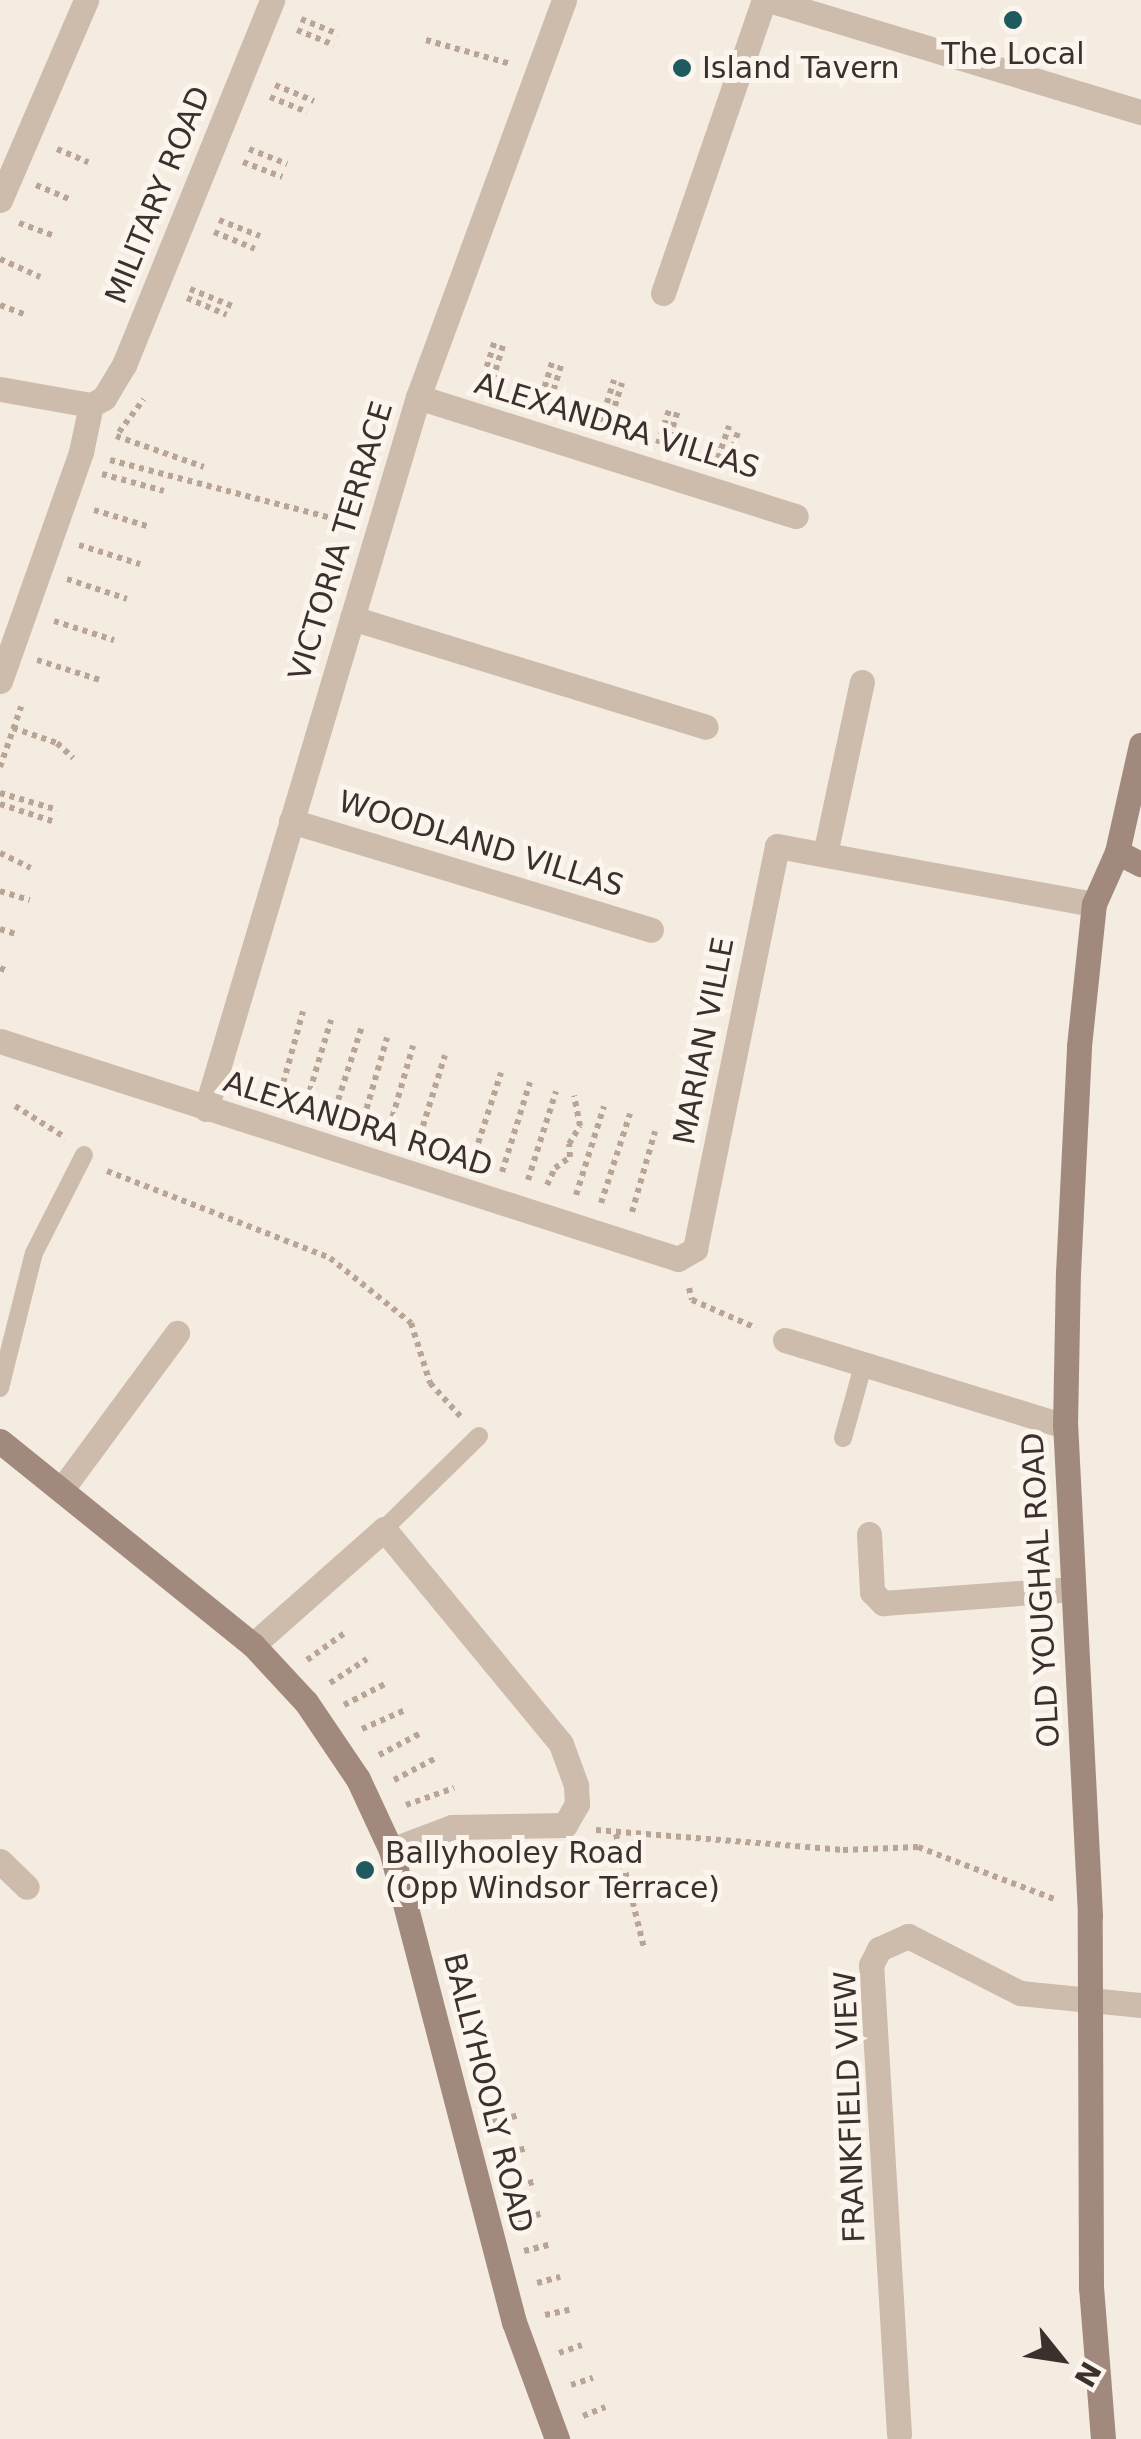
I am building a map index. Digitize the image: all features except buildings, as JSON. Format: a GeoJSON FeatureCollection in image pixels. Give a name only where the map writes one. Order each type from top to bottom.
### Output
{"type":"FeatureCollection","features":[{"type":"Feature","properties":{"kind":"street"},"geometry":{"type":"LineString","coordinates":[[0,200],[86,0]]}},
{"type":"Feature","properties":{"kind":"street","name":"MILITARY ROAD"},"geometry":{"type":"LineString","coordinates":[[91,405],[104,398],[124,364],[272,0]]}},
{"type":"Feature","properties":{"kind":"street","name":"VICTORIA TERRACE"},"geometry":{"type":"LineString","coordinates":[[206,1109],[418,397],[564,0]]}},
{"type":"Feature","properties":{"kind":"street"},"geometry":{"type":"LineString","coordinates":[[663,293],[779,2],[1141,112]]}},
{"type":"Feature","properties":{"kind":"street"},"geometry":{"type":"LineString","coordinates":[[0,389],[91,405],[82,452],[0,681]]}},
{"type":"Feature","properties":{"kind":"street","name":"ALEXANDRA VILLAS"},"geometry":{"type":"LineString","coordinates":[[418,397],[796,516]]}},
{"type":"Feature","properties":{"kind":"street"},"geometry":{"type":"LineString","coordinates":[[352,618],[706,726]]}},
{"type":"Feature","properties":{"kind":"street"},"geometry":{"type":"LineString","coordinates":[[862,682],[825,854],[1094,904]]}},
{"type":"Feature","properties":{"kind":"street","name":"OLD YOUGHAL ROAD"},"geometry":{"type":"LineString","coordinates":[[1103,2439],[1091,2288],[1090,2004],[1065,1426],[1070,1192],[1094,904],[1116,852],[1141,745]]}},
{"type":"Feature","properties":{"kind":"street","name":"WOODLAND VILLAS"},"geometry":{"type":"LineString","coordinates":[[292,821],[651,930]]}},
{"type":"Feature","properties":{"kind":"street","name":"MARIAN VILLE"},"geometry":{"type":"LineString","coordinates":[[695,1249],[777,846],[825,854]]}},
{"type":"Feature","properties":{"kind":"street"},"geometry":{"type":"LineString","coordinates":[[1116,852],[1141,864]]}},
{"type":"Feature","properties":{"kind":"street","name":"ALEXANDRA ROAD"},"geometry":{"type":"LineString","coordinates":[[0,1042],[665,1257],[688,1258],[695,1249]]}},
{"type":"Feature","properties":{"kind":"street"},"geometry":{"type":"LineString","coordinates":[[62,1489],[178,1334]]}},
{"type":"Feature","properties":{"kind":"street"},"geometry":{"type":"LineString","coordinates":[[785,1340],[1065,1426]]}},
{"type":"Feature","properties":{"kind":"street","name":"BALLYHOOLY ROAD"},"geometry":{"type":"LineString","coordinates":[[0,1441],[253,1645],[334,1737],[392,1850],[503,2284],[557,2439]]}},
{"type":"Feature","properties":{"kind":"street"},"geometry":{"type":"LineString","coordinates":[[253,1645],[384,1528],[561,1744],[576,1785],[576,1804],[565,1824],[452,1827],[392,1850]]}},
{"type":"Feature","properties":{"kind":"street"},"geometry":{"type":"LineString","coordinates":[[869,1534],[872,1592],[883,1603],[1072,1589]]}},
{"type":"Feature","properties":{"kind":"street"},"geometry":{"type":"LineString","coordinates":[[0,1861],[27,1887]]}},
{"type":"Feature","properties":{"kind":"street","name":"FRANKFIELD VIEW"},"geometry":{"type":"LineString","coordinates":[[899,2434],[872,1964],[879,1949],[908,1936],[1020,1992],[1090,2004]]}},
{"type":"Feature","properties":{"kind":"street"},"geometry":{"type":"LineString","coordinates":[[1090,2004],[1141,2005]]}},
{"type":"Feature","properties":{"kind":"lane"},"geometry":{"type":"LineString","coordinates":[[0,1388],[34,1252],[84,1155]]}},
{"type":"Feature","properties":{"kind":"lane"},"geometry":{"type":"LineString","coordinates":[[843,1438],[863,1366]]}},
{"type":"Feature","properties":{"kind":"lane"},"geometry":{"type":"LineString","coordinates":[[384,1528],[479,1436]]}},
{"type":"Feature","properties":{"kind":"path"},"geometry":{"type":"LineString","coordinates":[[301,19],[338,34]]}},
{"type":"Feature","properties":{"kind":"path"},"geometry":{"type":"LineString","coordinates":[[297,30],[334,45]]}},
{"type":"Feature","properties":{"kind":"path"},"geometry":{"type":"LineString","coordinates":[[426,40],[536,72]]}},
{"type":"Feature","properties":{"kind":"path"},"geometry":{"type":"LineString","coordinates":[[274,86],[314,101]]}},
{"type":"Feature","properties":{"kind":"path"},"geometry":{"type":"LineString","coordinates":[[270,96],[307,112]]}},
{"type":"Feature","properties":{"kind":"path"},"geometry":{"type":"LineString","coordinates":[[249,148],[286,164]]}},
{"type":"Feature","properties":{"kind":"path"},"geometry":{"type":"LineString","coordinates":[[243,162],[282,177]]}},
{"type":"Feature","properties":{"kind":"path"},"geometry":{"type":"LineString","coordinates":[[0,216],[55,236]]}},
{"type":"Feature","properties":{"kind":"path"},"geometry":{"type":"LineString","coordinates":[[218,220],[260,236]]}},
{"type":"Feature","properties":{"kind":"path"},"geometry":{"type":"LineString","coordinates":[[214,232],[255,249]]}},
{"type":"Feature","properties":{"kind":"path"},"geometry":{"type":"LineString","coordinates":[[0,259],[40,277]]}},
{"type":"Feature","properties":{"kind":"path"},"geometry":{"type":"LineString","coordinates":[[190,289],[232,306]]}},
{"type":"Feature","properties":{"kind":"path"},"geometry":{"type":"LineString","coordinates":[[187,298],[227,315]]}},
{"type":"Feature","properties":{"kind":"path"},"geometry":{"type":"LineString","coordinates":[[0,306],[26,315]]}},
{"type":"Feature","properties":{"kind":"path"},"geometry":{"type":"LineString","coordinates":[[484,394],[500,341]]}},
{"type":"Feature","properties":{"kind":"path"},"geometry":{"type":"LineString","coordinates":[[553,360],[541,413],[562,362]]}},
{"type":"Feature","properties":{"kind":"path"},"geometry":{"type":"LineString","coordinates":[[602,433],[618,382]]}},
{"type":"Feature","properties":{"kind":"path"},"geometry":{"type":"LineString","coordinates":[[660,452],[674,408]]}},
{"type":"Feature","properties":{"kind":"path"},"geometry":{"type":"LineString","coordinates":[[714,470],[729,426]]}},
{"type":"Feature","properties":{"kind":"path"},"geometry":{"type":"LineString","coordinates":[[724,473],[740,429]]}},
{"type":"Feature","properties":{"kind":"path"},"geometry":{"type":"LineString","coordinates":[[116,435],[204,466]]}},
{"type":"Feature","properties":{"kind":"path"},"geometry":{"type":"LineString","coordinates":[[113,460],[356,525]]}},
{"type":"Feature","properties":{"kind":"path"},"geometry":{"type":"LineString","coordinates":[[99,473],[164,491]]}},
{"type":"Feature","properties":{"kind":"path"},"geometry":{"type":"LineString","coordinates":[[87,508],[150,527]]}},
{"type":"Feature","properties":{"kind":"path"},"geometry":{"type":"LineString","coordinates":[[76,544],[140,564]]}},
{"type":"Feature","properties":{"kind":"path"},"geometry":{"type":"LineString","coordinates":[[64,578],[128,599]]}},
{"type":"Feature","properties":{"kind":"path"},"geometry":{"type":"LineString","coordinates":[[50,620],[114,640]]}},
{"type":"Feature","properties":{"kind":"path"},"geometry":{"type":"LineString","coordinates":[[37,660],[103,681]]}},
{"type":"Feature","properties":{"kind":"path"},"geometry":{"type":"LineString","coordinates":[[14,728],[57,743],[73,758]]}},
{"type":"Feature","properties":{"kind":"path"},"geometry":{"type":"LineString","coordinates":[[0,793],[58,810]]}},
{"type":"Feature","properties":{"kind":"path"},"geometry":{"type":"LineString","coordinates":[[0,804],[52,821]]}},
{"type":"Feature","properties":{"kind":"path"},"geometry":{"type":"LineString","coordinates":[[0,853],[31,868]]}},
{"type":"Feature","properties":{"kind":"path"},"geometry":{"type":"LineString","coordinates":[[0,891],[30,900]]}},
{"type":"Feature","properties":{"kind":"path"},"geometry":{"type":"LineString","coordinates":[[0,929],[19,935]]}},
{"type":"Feature","properties":{"kind":"path"},"geometry":{"type":"LineString","coordinates":[[275,1111],[303,1011]]}},
{"type":"Feature","properties":{"kind":"path"},"geometry":{"type":"LineString","coordinates":[[301,1120],[331,1020]]}},
{"type":"Feature","properties":{"kind":"path"},"geometry":{"type":"LineString","coordinates":[[329,1129],[360,1030]]}},
{"type":"Feature","properties":{"kind":"path"},"geometry":{"type":"LineString","coordinates":[[358,1138],[387,1038]]}},
{"type":"Feature","properties":{"kind":"path"},"geometry":{"type":"LineString","coordinates":[[384,1146],[413,1046]]}},
{"type":"Feature","properties":{"kind":"path"},"geometry":{"type":"LineString","coordinates":[[414,1155],[445,1055]]}},
{"type":"Feature","properties":{"kind":"path"},"geometry":{"type":"LineString","coordinates":[[469,1172],[500,1073]]}},
{"type":"Feature","properties":{"kind":"path"},"geometry":{"type":"LineString","coordinates":[[499,1182],[530,1082]]}},
{"type":"Feature","properties":{"kind":"path"},"geometry":{"type":"LineString","coordinates":[[525,1191],[556,1091]]}},
{"type":"Feature","properties":{"kind":"path"},"geometry":{"type":"LineString","coordinates":[[543,1197],[555,1168],[570,1156],[568,1144],[580,1126],[574,1096]]}},
{"type":"Feature","properties":{"kind":"path"},"geometry":{"type":"LineString","coordinates":[[15,1106],[122,1181],[330,1258],[410,1323],[430,1383],[479,1436]]}},
{"type":"Feature","properties":{"kind":"path"},"geometry":{"type":"LineString","coordinates":[[572,1206],[604,1106]]}},
{"type":"Feature","properties":{"kind":"path"},"geometry":{"type":"LineString","coordinates":[[598,1214],[630,1114]]}},
{"type":"Feature","properties":{"kind":"path"},"geometry":{"type":"LineString","coordinates":[[628,1224],[656,1132]]}},
{"type":"Feature","properties":{"kind":"path"},"geometry":{"type":"LineString","coordinates":[[307,1660],[346,1632]]}},
{"type":"Feature","properties":{"kind":"path"},"geometry":{"type":"LineString","coordinates":[[328,1684],[367,1660]]}},
{"type":"Feature","properties":{"kind":"path"},"geometry":{"type":"LineString","coordinates":[[344,1705],[386,1684]]}},
{"type":"Feature","properties":{"kind":"path"},"geometry":{"type":"LineString","coordinates":[[362,1729],[405,1710]]}},
{"type":"Feature","properties":{"kind":"path"},"geometry":{"type":"LineString","coordinates":[[379,1754],[421,1733]]}},
{"type":"Feature","properties":{"kind":"path"},"geometry":{"type":"LineString","coordinates":[[394,1780],[438,1757]]}},
{"type":"Feature","properties":{"kind":"path"},"geometry":{"type":"LineString","coordinates":[[406,1805],[454,1788]]}},
{"type":"Feature","properties":{"kind":"path"},"geometry":{"type":"LineString","coordinates":[[616,1834],[644,1948]]}},
{"type":"Feature","properties":{"kind":"path"},"geometry":{"type":"LineString","coordinates":[[632,1837],[844,1850],[918,1848],[1054,1899]]}},
{"type":"Feature","properties":{"kind":"path"},"geometry":{"type":"LineString","coordinates":[[490,2121],[520,2115]]}},
{"type":"Feature","properties":{"kind":"path"},"geometry":{"type":"LineString","coordinates":[[498,2155],[528,2148]]}},
{"type":"Feature","properties":{"kind":"path"},"geometry":{"type":"LineString","coordinates":[[505,2189],[536,2182]]}},
{"type":"Feature","properties":{"kind":"path"},"geometry":{"type":"LineString","coordinates":[[512,2221],[544,2213]]}},
{"type":"Feature","properties":{"kind":"path"},"geometry":{"type":"LineString","coordinates":[[520,2252],[552,2244]]}},
{"type":"Feature","properties":{"kind":"path"},"geometry":{"type":"LineString","coordinates":[[527,2285],[560,2277]]}},
{"type":"Feature","properties":{"kind":"path"},"geometry":{"type":"LineString","coordinates":[[536,2318],[568,2310]]}},
{"type":"Feature","properties":{"kind":"path"},"geometry":{"type":"LineString","coordinates":[[548,2356],[582,2345]]}},
{"type":"Feature","properties":{"kind":"path"},"geometry":{"type":"LineString","coordinates":[[562,2388],[593,2378]]}},
{"type":"Feature","properties":{"kind":"path"},"geometry":{"type":"LineString","coordinates":[[577,2419],[605,2407]]}},
{"type":"Feature","properties":{"kind":"place","name":"The Local"},"geometry":{"type":"Point","coordinates":[1013,20]}},
{"type":"Feature","properties":{"kind":"place","name":"Island Tavern"},"geometry":{"type":"Point","coordinates":[682,68]}},
{"type":"Feature","properties":{"kind":"place","name":"Ballyhooley Road (Opp Windsor Terrace)"},"geometry":{"type":"Point","coordinates":[365,1870]}}]}
